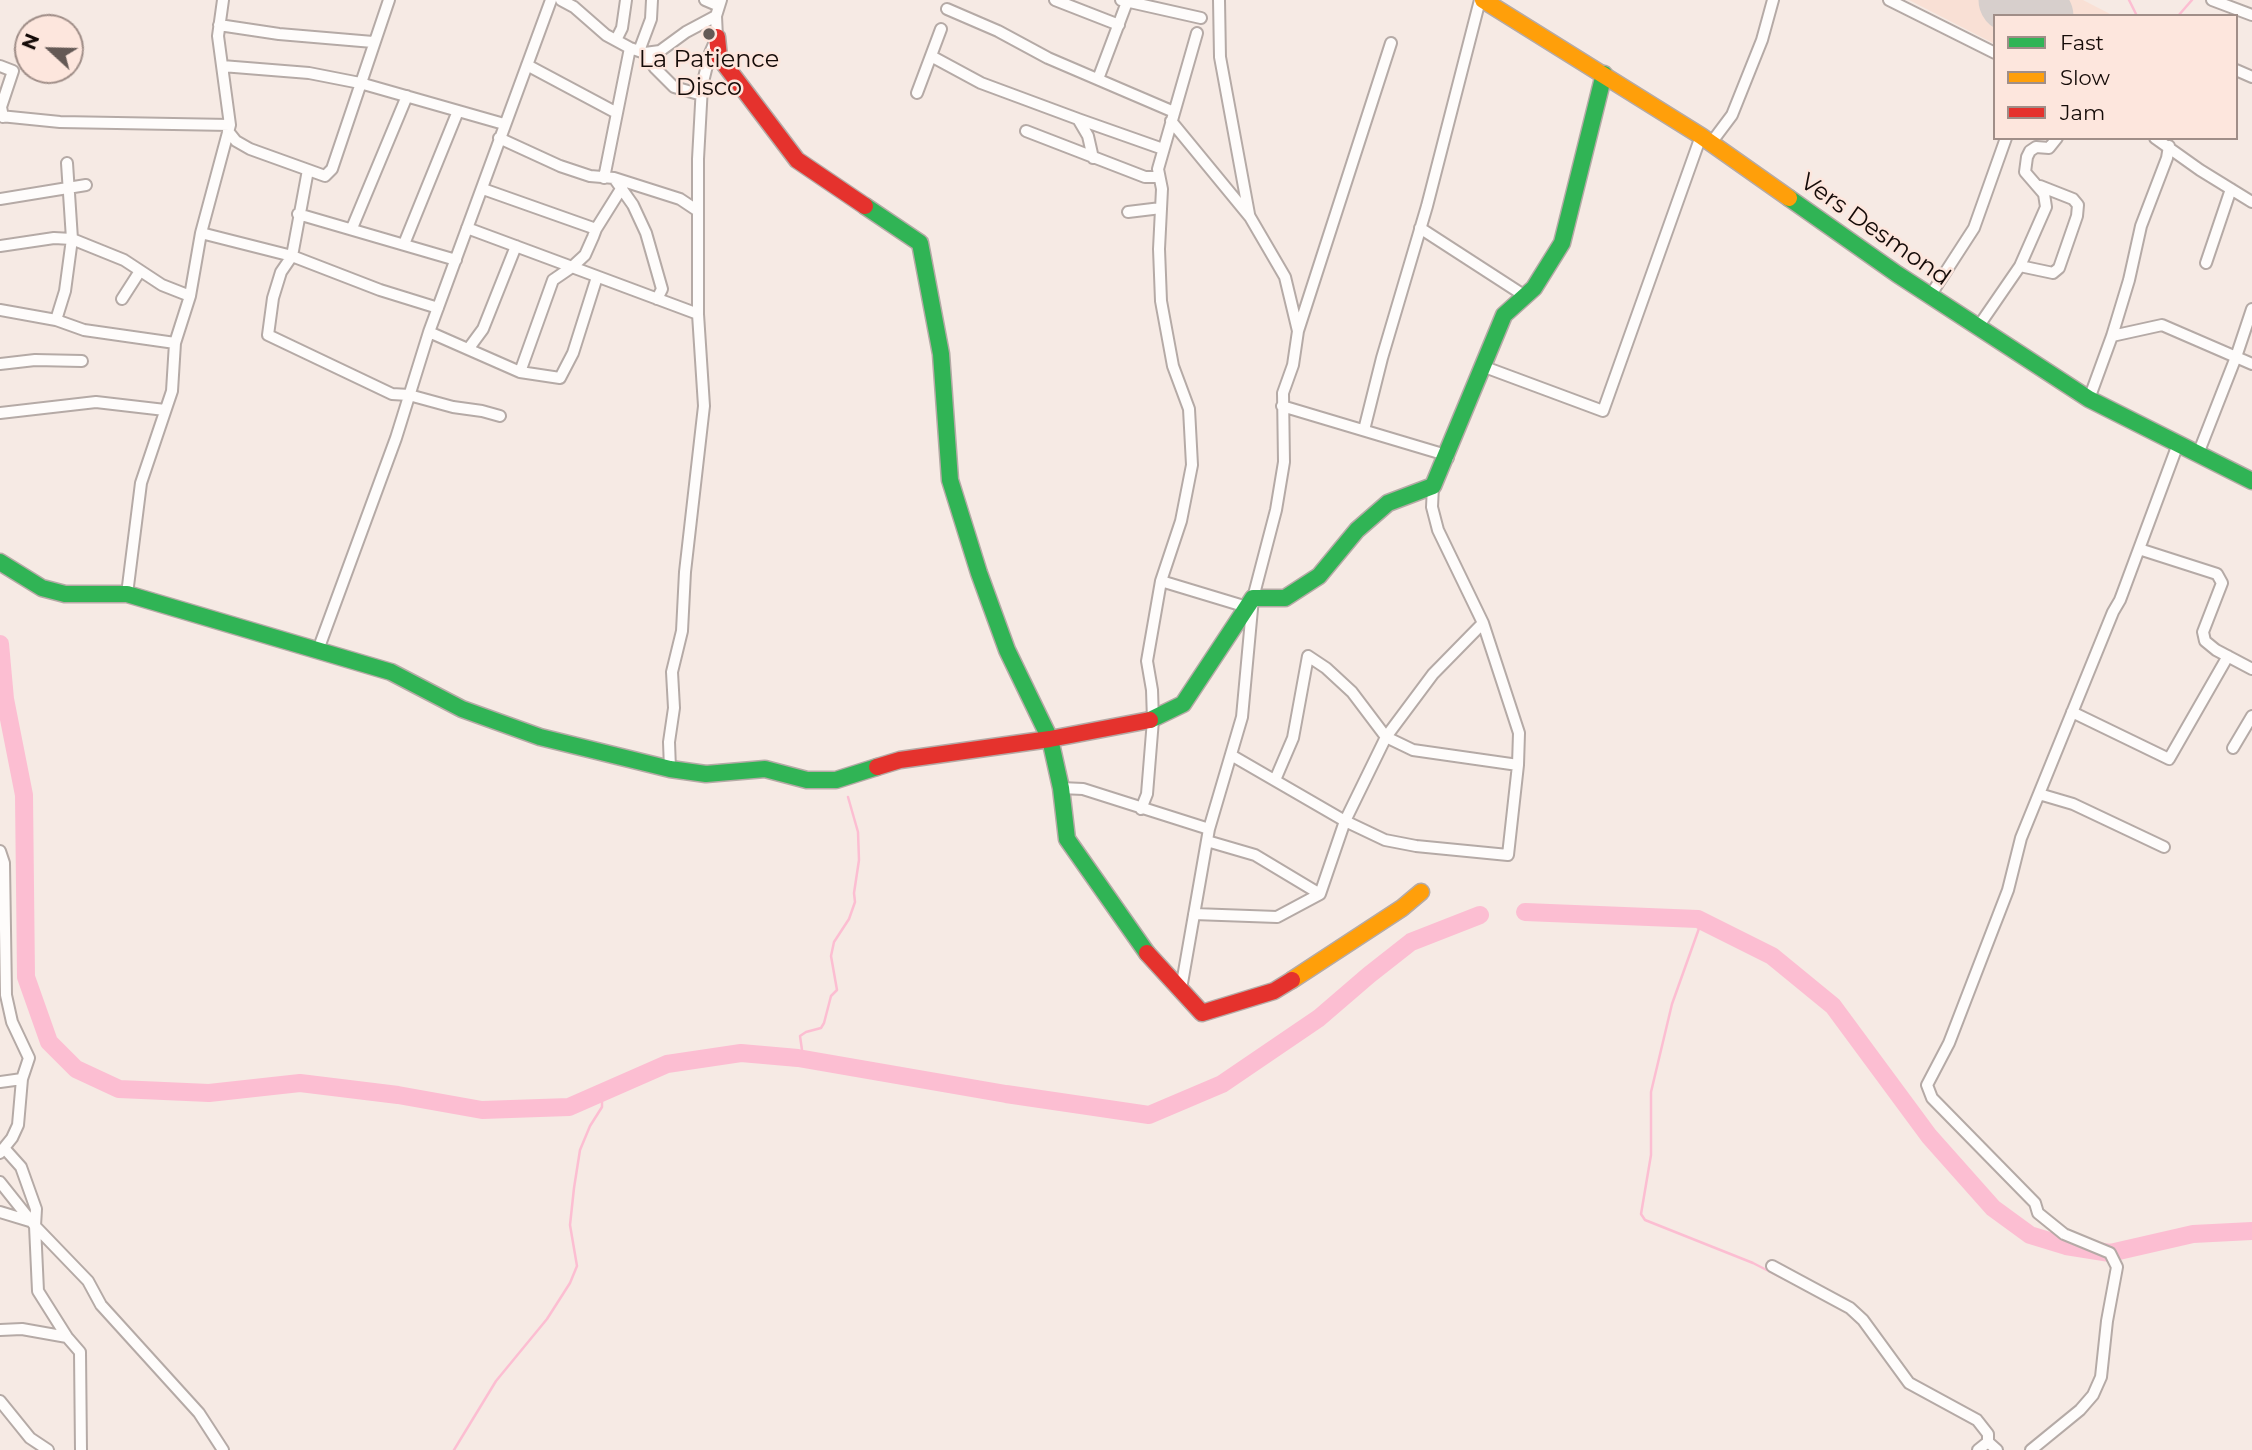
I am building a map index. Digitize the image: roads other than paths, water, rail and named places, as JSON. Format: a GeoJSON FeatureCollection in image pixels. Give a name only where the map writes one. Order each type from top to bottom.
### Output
{"type":"FeatureCollection","features":[{"type":"Feature","properties":{"kind":"street"},"geometry":{"type":"LineString","coordinates":[[127,594],[141,483],[172,391],[175,343],[190,296],[201,233],[229,128],[218,36],[223,0]]}},
{"type":"Feature","properties":{"kind":"street"},"geometry":{"type":"LineString","coordinates":[[229,128],[236,141],[250,149],[325,176],[332,169],[389,0]]}},
{"type":"Feature","properties":{"kind":"street"},"geometry":{"type":"LineString","coordinates":[[318,650],[396,438],[429,332],[551,0]]}},
{"type":"Feature","properties":{"kind":"street"},"geometry":{"type":"LineString","coordinates":[[561,0],[575,4],[594,25],[638,51],[674,87],[702,95]]}},
{"type":"Feature","properties":{"kind":"street"},"geometry":{"type":"LineString","coordinates":[[616,40],[622,28],[626,0]]}},
{"type":"Feature","properties":{"kind":"street"},"geometry":{"type":"LineString","coordinates":[[609,178],[615,112],[651,19],[652,0]]}},
{"type":"Feature","properties":{"kind":"street"},"geometry":{"type":"LineString","coordinates":[[705,0],[719,7]]}},
{"type":"Feature","properties":{"kind":"street"},"geometry":{"type":"LineString","coordinates":[[1055,0],[1119,26]]}},
{"type":"Feature","properties":{"kind":"street"},"geometry":{"type":"LineString","coordinates":[[1219,0],[1220,57],[1250,217]]}},
{"type":"Feature","properties":{"kind":"street"},"geometry":{"type":"LineString","coordinates":[[1364,430],[1481,0]]}},
{"type":"Feature","properties":{"kind":"street","name":"Vers Desmond"},"geometry":{"type":"LineString","coordinates":[[1481,0],[1604,74],[1706,140],[1930,296],[2089,399],[2252,481]]}},
{"type":"Feature","properties":{"kind":"street"},"geometry":{"type":"LineString","coordinates":[[1482,366],[1603,411],[1706,140],[1732,115],[1762,40],[1773,0]]}},
{"type":"Feature","properties":{"kind":"street"},"geometry":{"type":"LineString","coordinates":[[1889,0],[1993,52]]}},
{"type":"Feature","properties":{"kind":"street"},"geometry":{"type":"LineString","coordinates":[[2212,0],[2252,15]]}},
{"type":"Feature","properties":{"kind":"street"},"geometry":{"type":"LineString","coordinates":[[1098,79],[1119,26],[1124,1],[1201,18]]}},
{"type":"Feature","properties":{"kind":"street"},"geometry":{"type":"LineString","coordinates":[[638,51],[660,51],[719,7]]}},
{"type":"Feature","properties":{"kind":"street"},"geometry":{"type":"LineString","coordinates":[[719,7],[719,57],[797,160],[920,243],[941,354],[950,480],[979,573],[1007,650],[1049,739],[1061,788],[1067,839],[1144,950],[1202,1013],[1274,991],[1402,908],[1421,892]]}},
{"type":"Feature","properties":{"kind":"street"},"geometry":{"type":"LineString","coordinates":[[947,9],[1172,116],[1250,217],[1285,277],[1298,331]]}},
{"type":"Feature","properties":{"kind":"street"},"geometry":{"type":"LineString","coordinates":[[219,25],[279,34],[373,42]]}},
{"type":"Feature","properties":{"kind":"street"},"geometry":{"type":"LineString","coordinates":[[917,93],[941,29]]}},
{"type":"Feature","properties":{"kind":"street"},"geometry":{"type":"LineString","coordinates":[[1141,809],[1147,794],[1153,720],[1147,661],[1161,581],[1181,522],[1192,465],[1189,409],[1173,366],[1161,301],[1161,208],[1158,169],[1197,33]]}},
{"type":"Feature","properties":{"kind":"street"},"geometry":{"type":"LineString","coordinates":[[670,769],[669,742],[674,708],[672,672],[682,631],[685,572],[704,406],[698,314],[702,95],[710,53],[717,37]]}},
{"type":"Feature","properties":{"kind":"street"},"geometry":{"type":"LineString","coordinates":[[1181,989],[1208,835],[1242,717],[1250,603],[1276,510],[1284,462],[1283,393],[1293,365],[1298,331],[1391,43]]}},
{"type":"Feature","properties":{"kind":"street"},"geometry":{"type":"LineString","coordinates":[[931,56],[981,83],[1163,149]]}},
{"type":"Feature","properties":{"kind":"street"},"geometry":{"type":"LineString","coordinates":[[527,65],[615,112]]}},
{"type":"Feature","properties":{"kind":"street"},"geometry":{"type":"LineString","coordinates":[[0,66],[13,71],[1,107],[1,116],[60,122],[229,128]]}},
{"type":"Feature","properties":{"kind":"street"},"geometry":{"type":"LineString","coordinates":[[222,66],[309,73],[360,83],[504,124]]}},
{"type":"Feature","properties":{"kind":"street"},"geometry":{"type":"LineString","coordinates":[[1231,755],[1345,821],[1385,840],[1416,846],[1507,855],[1518,765],[1519,733],[1483,623],[1438,530],[1432,507],[1433,486],[1448,457],[1504,315],[1534,288],[1562,243],[1604,74]]}},
{"type":"Feature","properties":{"kind":"street"},"geometry":{"type":"LineString","coordinates":[[352,228],[407,96]]}},
{"type":"Feature","properties":{"kind":"street"},"geometry":{"type":"LineString","coordinates":[[404,244],[458,111]]}},
{"type":"Feature","properties":{"kind":"street"},"geometry":{"type":"LineString","coordinates":[[1078,119],[1088,136],[1093,158]]}},
{"type":"Feature","properties":{"kind":"street"},"geometry":{"type":"LineString","coordinates":[[1026,131],[1146,177],[1159,177]]}},
{"type":"Feature","properties":{"kind":"street"},"geometry":{"type":"LineString","coordinates":[[499,138],[560,166],[680,199],[698,211]]}},
{"type":"Feature","properties":{"kind":"street"},"geometry":{"type":"LineString","coordinates":[[1930,296],[1974,228],[2005,140]]}},
{"type":"Feature","properties":{"kind":"street"},"geometry":{"type":"LineString","coordinates":[[1978,327],[2020,266],[2046,207],[2045,194],[2028,179],[2025,172],[2027,157],[2036,147],[2049,148],[2055,140]]}},
{"type":"Feature","properties":{"kind":"street"},"geometry":{"type":"LineString","coordinates":[[2158,140],[2252,202]]}},
{"type":"Feature","properties":{"kind":"street"},"geometry":{"type":"LineString","coordinates":[[2089,399],[2112,336],[2129,280],[2141,226],[2169,146]]}},
{"type":"Feature","properties":{"kind":"street"},"geometry":{"type":"LineString","coordinates":[[56,320],[65,291],[72,239],[67,163]]}},
{"type":"Feature","properties":{"kind":"street"},"geometry":{"type":"LineString","coordinates":[[308,170],[292,256],[281,272],[273,298],[268,335],[392,394],[409,395],[453,408],[500,416]]}},
{"type":"Feature","properties":{"kind":"street"},"geometry":{"type":"LineString","coordinates":[[609,178],[633,205],[646,233],[662,289],[657,299]]}},
{"type":"Feature","properties":{"kind":"street"},"geometry":{"type":"LineString","coordinates":[[0,199],[86,185]]}},
{"type":"Feature","properties":{"kind":"street"},"geometry":{"type":"LineString","coordinates":[[2020,266],[2053,272],[2059,268],[2077,216],[2078,205],[2073,198],[2038,186]]}},
{"type":"Feature","properties":{"kind":"street"},"geometry":{"type":"LineString","coordinates":[[483,189],[596,229]]}},
{"type":"Feature","properties":{"kind":"street"},"geometry":{"type":"LineString","coordinates":[[520,372],[552,280],[585,255],[596,229],[621,189]]}},
{"type":"Feature","properties":{"kind":"street"},"geometry":{"type":"LineString","coordinates":[[2206,263],[2231,189]]}},
{"type":"Feature","properties":{"kind":"street"},"geometry":{"type":"LineString","coordinates":[[1128,212],[1161,208]]}},
{"type":"Feature","properties":{"kind":"street"},"geometry":{"type":"LineString","coordinates":[[298,214],[456,260]]}},
{"type":"Feature","properties":{"kind":"street"},"geometry":{"type":"LineString","coordinates":[[467,228],[698,314]]}},
{"type":"Feature","properties":{"kind":"street"},"geometry":{"type":"LineString","coordinates":[[1420,228],[1525,296]]}},
{"type":"Feature","properties":{"kind":"street"},"geometry":{"type":"LineString","coordinates":[[201,233],[292,256],[380,290],[438,308]]}},
{"type":"Feature","properties":{"kind":"street"},"geometry":{"type":"LineString","coordinates":[[0,246],[54,237],[72,239],[124,260],[162,285],[190,296]]}},
{"type":"Feature","properties":{"kind":"street"},"geometry":{"type":"LineString","coordinates":[[469,348],[483,329],[516,246]]}},
{"type":"Feature","properties":{"kind":"street"},"geometry":{"type":"LineString","coordinates":[[122,299],[140,271]]}},
{"type":"Feature","properties":{"kind":"street"},"geometry":{"type":"LineString","coordinates":[[429,332],[520,372],[560,378],[573,353],[597,276]]}},
{"type":"Feature","properties":{"kind":"street"},"geometry":{"type":"LineString","coordinates":[[0,310],[56,320],[84,330],[175,343]]}},
{"type":"Feature","properties":{"kind":"street"},"geometry":{"type":"LineString","coordinates":[[2198,454],[2252,310]]}},
{"type":"Feature","properties":{"kind":"street"},"geometry":{"type":"LineString","coordinates":[[2112,336],[2162,325],[2252,363]]}},
{"type":"Feature","properties":{"kind":"street"},"geometry":{"type":"LineString","coordinates":[[0,364],[35,360],[82,361]]}},
{"type":"Feature","properties":{"kind":"street"},"geometry":{"type":"LineString","coordinates":[[0,413],[96,402],[165,410]]}},
{"type":"Feature","properties":{"kind":"street"},"geometry":{"type":"LineString","coordinates":[[1282,406],[1448,457]]}},
{"type":"Feature","properties":{"kind":"street"},"geometry":{"type":"LineString","coordinates":[[2031,1450],[2080,1410],[2093,1395],[2101,1377],[2107,1321],[2117,1267],[2110,1252],[2064,1234],[2038,1213],[2035,1203],[1932,1098],[1927,1086],[1949,1043],[2008,890],[2021,838],[2139,549],[2149,516],[2178,444]]}},
{"type":"Feature","properties":{"kind":"street"},"geometry":{"type":"LineString","coordinates":[[1161,581],[1250,603],[1285,598],[1319,576],[1357,530],[1388,503],[1433,486]]}},
{"type":"Feature","properties":{"kind":"street"},"geometry":{"type":"LineString","coordinates":[[2139,549],[2217,574],[2222,583],[2203,632],[2205,641],[2252,669]]}},
{"type":"Feature","properties":{"kind":"street"},"geometry":{"type":"LineString","coordinates":[[0,562],[42,588],[65,594],[127,594],[391,672],[462,709],[540,737],[670,769],[706,774],[765,769],[807,780],[836,780],[900,760],[1049,739],[1153,720],[1183,704],[1250,603]]}},
{"type":"Feature","properties":{"kind":"street"},"geometry":{"type":"LineString","coordinates":[[1194,914],[1277,917],[1320,894],[1345,821],[1386,737],[1433,674],[1483,623]]}},
{"type":"Feature","properties":{"kind":"street"},"geometry":{"type":"LineString","coordinates":[[1275,780],[1293,738],[1308,656],[1326,668],[1352,692],[1386,737],[1413,750],[1518,765]]}},
{"type":"Feature","properties":{"kind":"street"},"geometry":{"type":"LineString","coordinates":[[2072,712],[2169,759],[2228,656]]}},
{"type":"Feature","properties":{"kind":"street"},"geometry":{"type":"LineString","coordinates":[[2233,748],[2252,716]]}},
{"type":"Feature","properties":{"kind":"street"},"geometry":{"type":"LineString","coordinates":[[1061,788],[1083,789],[1208,835],[1255,855],[1320,894]]}},
{"type":"Feature","properties":{"kind":"street"},"geometry":{"type":"LineString","coordinates":[[2039,794],[2073,804],[2164,846]]}},
{"type":"Feature","properties":{"kind":"street"},"geometry":{"type":"LineString","coordinates":[[0,851],[4,863],[6,1023],[29,1058],[22,1079],[18,1125],[12,1139],[2,1150],[21,1167],[36,1209],[34,1224],[38,1291],[66,1336],[80,1352],[81,1450]]}},
{"type":"Feature","properties":{"kind":"street"},"geometry":{"type":"LineString","coordinates":[[0,1082],[22,1079]]}},
{"type":"Feature","properties":{"kind":"street"},"geometry":{"type":"LineString","coordinates":[[0,1182],[34,1224],[88,1281],[101,1305],[199,1413],[223,1450]]}},
{"type":"Feature","properties":{"kind":"street"},"geometry":{"type":"LineString","coordinates":[[0,1212],[34,1224]]}},
{"type":"Feature","properties":{"kind":"street"},"geometry":{"type":"LineString","coordinates":[[1772,1266],[1850,1308],[1863,1320],[1909,1383],[1977,1420],[1988,1434],[1988,1441],[1997,1450]]}},
{"type":"Feature","properties":{"kind":"street"},"geometry":{"type":"LineString","coordinates":[[0,1330],[22,1329],[66,1336]]}},
{"type":"Feature","properties":{"kind":"street"},"geometry":{"type":"LineString","coordinates":[[0,1401],[30,1437],[48,1450]]}},
{"type":"Feature","properties":{"kind":"street"},"geometry":{"type":"LineString","coordinates":[[1978,1450],[1988,1441]]}},
{"type":"Feature","properties":{"kind":"waterway"},"geometry":{"type":"LineString","coordinates":[[2129,0],[2136,14]]}},
{"type":"Feature","properties":{"kind":"waterway"},"geometry":{"type":"LineString","coordinates":[[2180,14],[2192,0]]}},
{"type":"Feature","properties":{"kind":"waterway"},"geometry":{"type":"LineString","coordinates":[[0,644],[5,699],[24,795],[26,977],[49,1042],[76,1069],[119,1089],[209,1093],[300,1083],[398,1095],[482,1110],[569,1107],[667,1064],[741,1053],[798,1058],[1006,1094],[1149,1115],[1222,1084],[1319,1018],[1411,942],[1480,915]]}},
{"type":"Feature","properties":{"kind":"waterway"},"geometry":{"type":"LineString","coordinates":[[798,1058],[802,1050],[800,1036],[821,1028],[831,996],[837,990],[831,956],[834,942],[849,919],[855,902],[859,860],[858,832],[848,797]]}},
{"type":"Feature","properties":{"kind":"waterway"},"geometry":{"type":"LineString","coordinates":[[1525,912],[1698,919],[1772,956],[1833,1006],[1929,1136],[1993,1208],[2030,1235],[2066,1246],[2110,1253],[2193,1234],[2252,1231]]}},
{"type":"Feature","properties":{"kind":"waterway"},"geometry":{"type":"LineString","coordinates":[[1702,920],[1672,1004],[1651,1092],[1651,1155],[1641,1214],[1645,1220],[1753,1263],[1786,1280]]}},
{"type":"Feature","properties":{"kind":"waterway"},"geometry":{"type":"LineString","coordinates":[[454,1450],[496,1381],[547,1319],[570,1283],[577,1266],[570,1225],[580,1150],[602,1107],[602,1092]]}},
{"type":"Feature","properties":{"kind":"place","name":"La Patience Disco"},"geometry":{"type":"Point","coordinates":[709,34]}}]}
